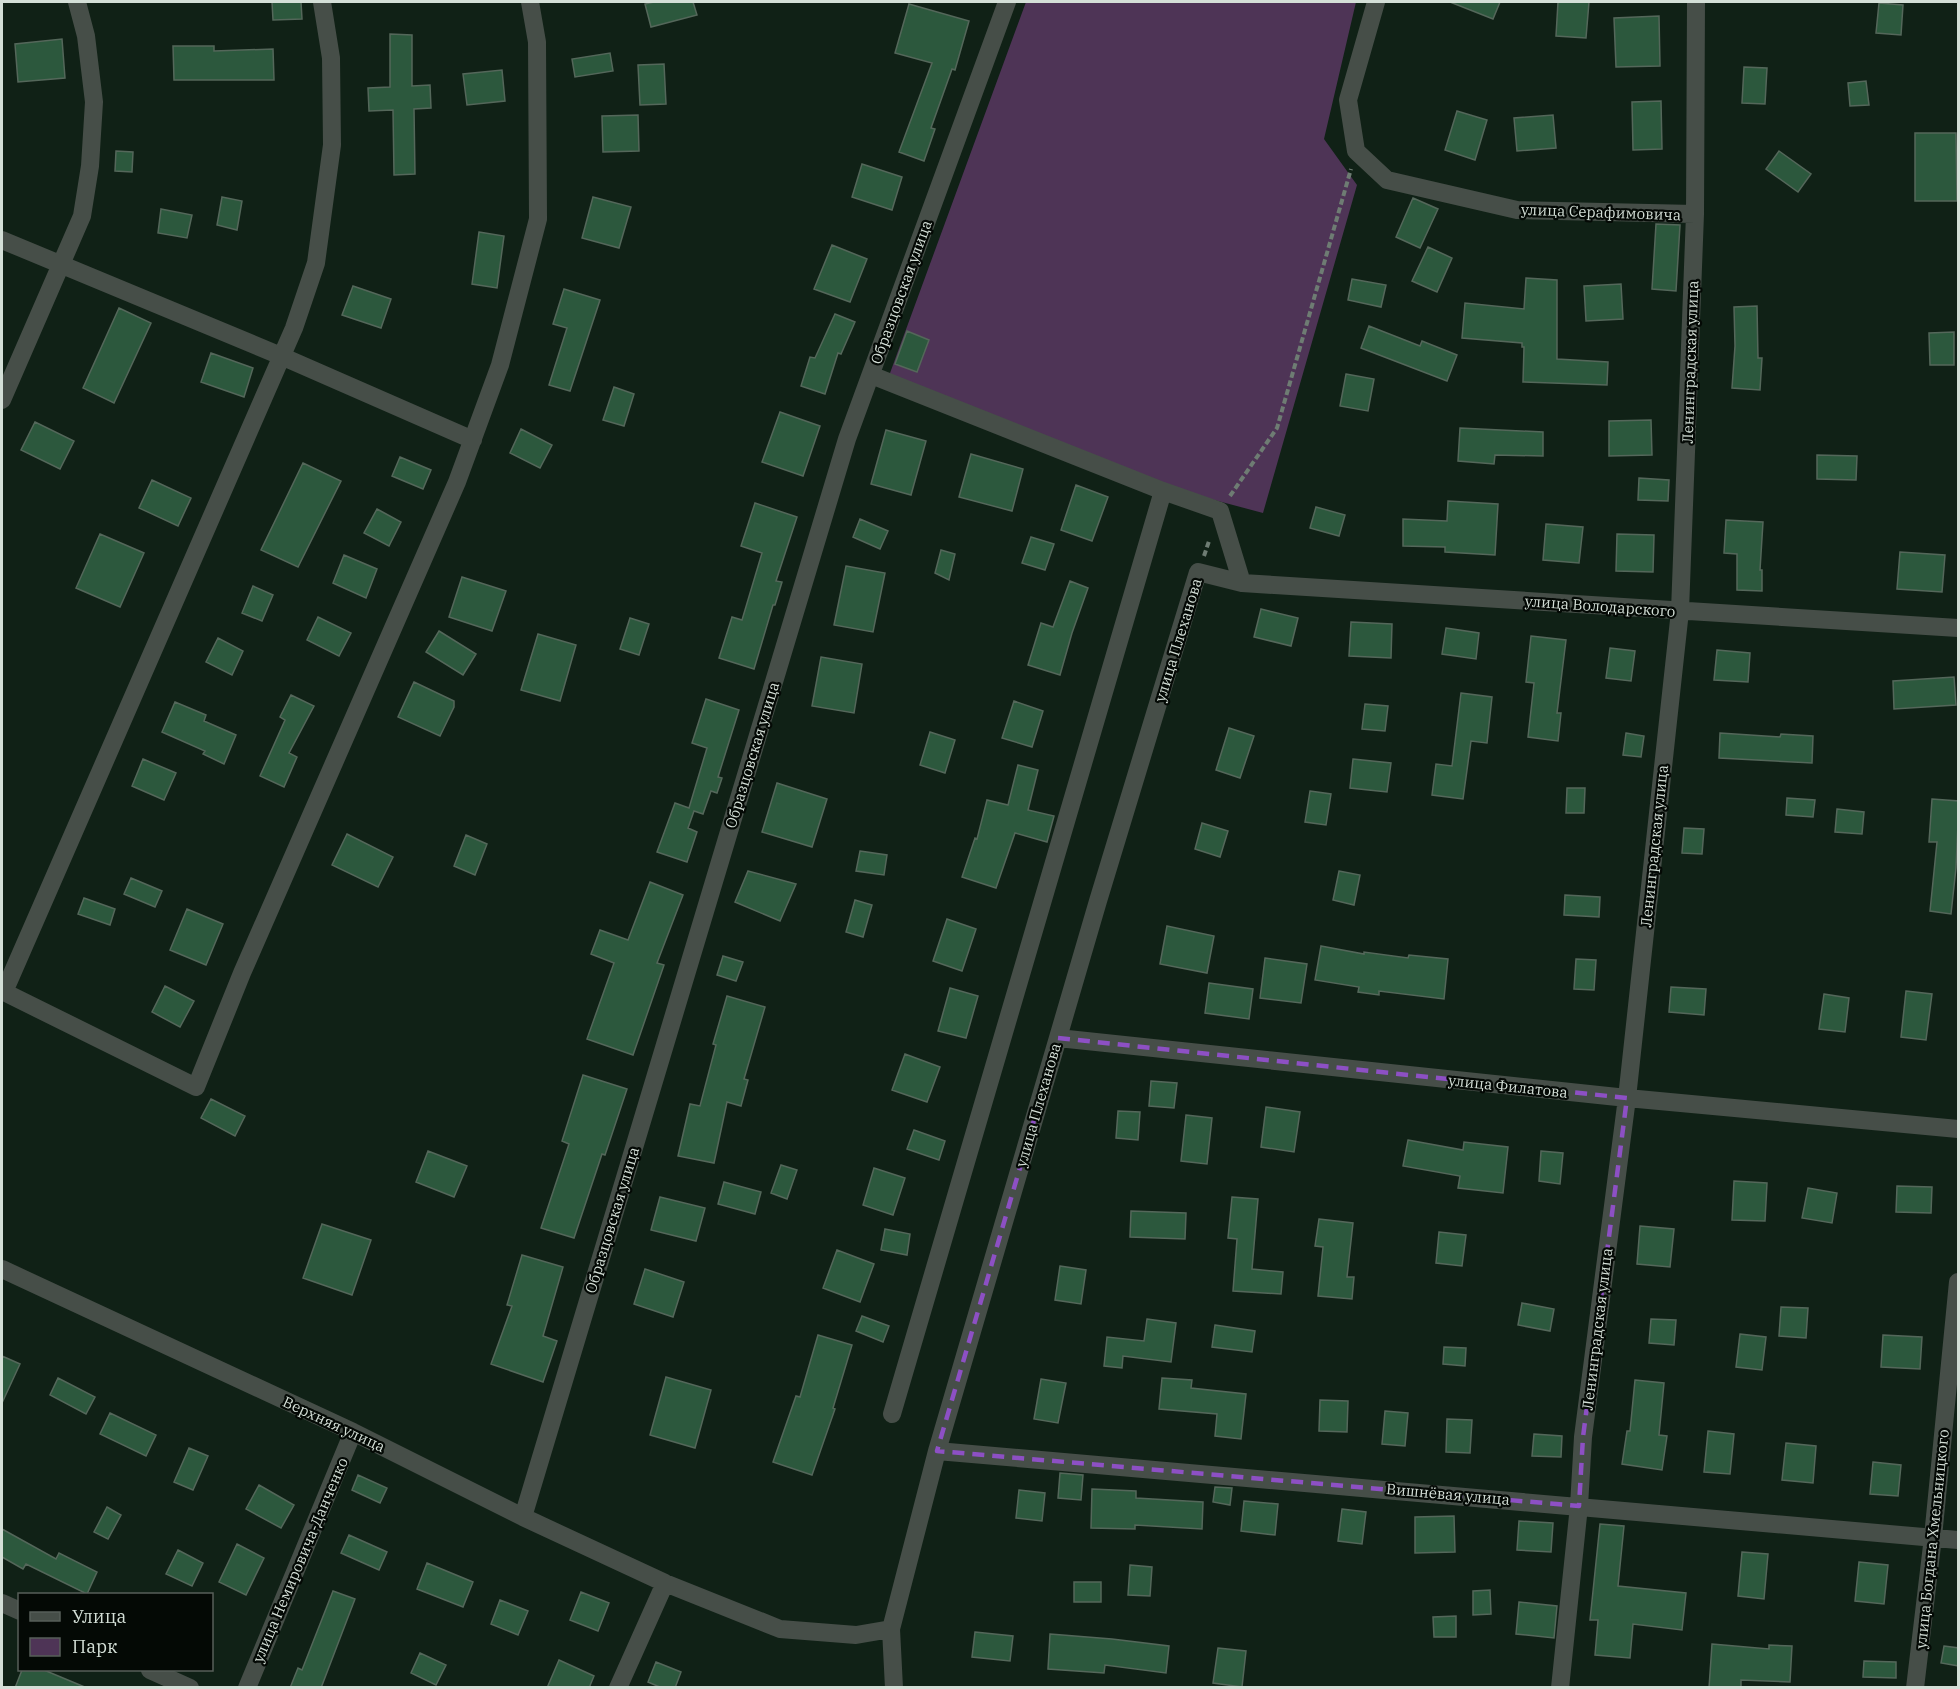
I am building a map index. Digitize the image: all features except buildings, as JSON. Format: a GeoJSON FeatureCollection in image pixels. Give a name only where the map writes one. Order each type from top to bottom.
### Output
{"type":"FeatureCollection","features":[{"type":"Feature","properties":{"kind":"street"},"geometry":{"type":"LineString","coordinates":[[2,399],[82,216],[90,166],[94,102],[86,36],[77,2]]}},
{"type":"Feature","properties":{"kind":"street"},"geometry":{"type":"LineString","coordinates":[[322,2],[331,58],[332,145],[316,263],[294,328],[3,991],[196,1087],[242,973],[457,482],[500,365],[538,219],[537,42],[530,2]]}},
{"type":"Feature","properties":{"kind":"street","name":"Образцовская улица"},"geometry":{"type":"LineString","coordinates":[[523,1516],[847,439],[1007,2]]}},
{"type":"Feature","properties":{"kind":"street"},"geometry":{"type":"LineString","coordinates":[[1356,151],[1348,100],[1376,2]]}},
{"type":"Feature","properties":{"kind":"street","name":"Ленинградская улица"},"geometry":{"type":"LineString","coordinates":[[1560,1688],[1579,1506],[1583,1437],[1627,1098],[1680,611],[1695,214],[1696,2]]}},
{"type":"Feature","properties":{"kind":"street","name":"улица Серафимовича"},"geometry":{"type":"LineString","coordinates":[[1356,151],[1387,180],[1517,210],[1695,214]]}},
{"type":"Feature","properties":{"kind":"street"},"geometry":{"type":"LineString","coordinates":[[2,240],[62,262],[473,440]]}},
{"type":"Feature","properties":{"kind":"street"},"geometry":{"type":"LineString","coordinates":[[871,375],[1163,491],[1220,511],[1242,583]]}},
{"type":"Feature","properties":{"kind":"street"},"geometry":{"type":"LineString","coordinates":[[892,1414],[1163,491]]}},
{"type":"Feature","properties":{"kind":"street","name":"улица Плеханова"},"geometry":{"type":"LineString","coordinates":[[894,1688],[891,1629],[937,1450],[1198,572],[1242,583]]}},
{"type":"Feature","properties":{"kind":"street","name":"улица Володарского"},"geometry":{"type":"LineString","coordinates":[[1242,583],[1959,628]]}},
{"type":"Feature","properties":{"kind":"street","name":"улица Филатова"},"geometry":{"type":"LineString","coordinates":[[1058,1038],[1627,1098],[1959,1129]]}},
{"type":"Feature","properties":{"kind":"street","name":"Верхняя улица"},"geometry":{"type":"LineString","coordinates":[[2,1269],[353,1432],[665,1583],[780,1629],[856,1635],[891,1629]]}},
{"type":"Feature","properties":{"kind":"street","name":"улица Богдана Хмельницкого"},"geometry":{"type":"LineString","coordinates":[[1915,1688],[1959,1282]]}},
{"type":"Feature","properties":{"kind":"street","name":"улица Немировича-Данченко"},"geometry":{"type":"LineString","coordinates":[[247,1688],[353,1432]]}},
{"type":"Feature","properties":{"kind":"street","name":"Вишнёвая улица"},"geometry":{"type":"LineString","coordinates":[[937,1450],[1959,1540]]}},
{"type":"Feature","properties":{"kind":"street"},"geometry":{"type":"LineString","coordinates":[[618,1688],[665,1583]]}},
{"type":"Feature","properties":{"kind":"street"},"geometry":{"type":"LineString","coordinates":[[2,1603],[18,1610]]}},
{"type":"Feature","properties":{"kind":"street"},"geometry":{"type":"LineString","coordinates":[[152,1671],[190,1688]]}},
{"type":"Feature","properties":{"kind":"path"},"geometry":{"type":"LineString","coordinates":[[1198,572],[1220,511],[1276,428],[1356,151]]}},
{"type":"Feature","properties":{"kind":"highlighted area"},"geometry":{"type":"Polygon","coordinates":[[[1058,1038],[1627,1098],[1583,1437],[1579,1506],[937,1451],[1058,1038]]]}},
{"type":"Feature","properties":{"kind":"green space"},"geometry":{"type":"Polygon","coordinates":[[[1026,2],[1356,2],[1324,139],[1357,185],[1263,513],[1158,485],[886,384],[1026,2]]]}}]}
